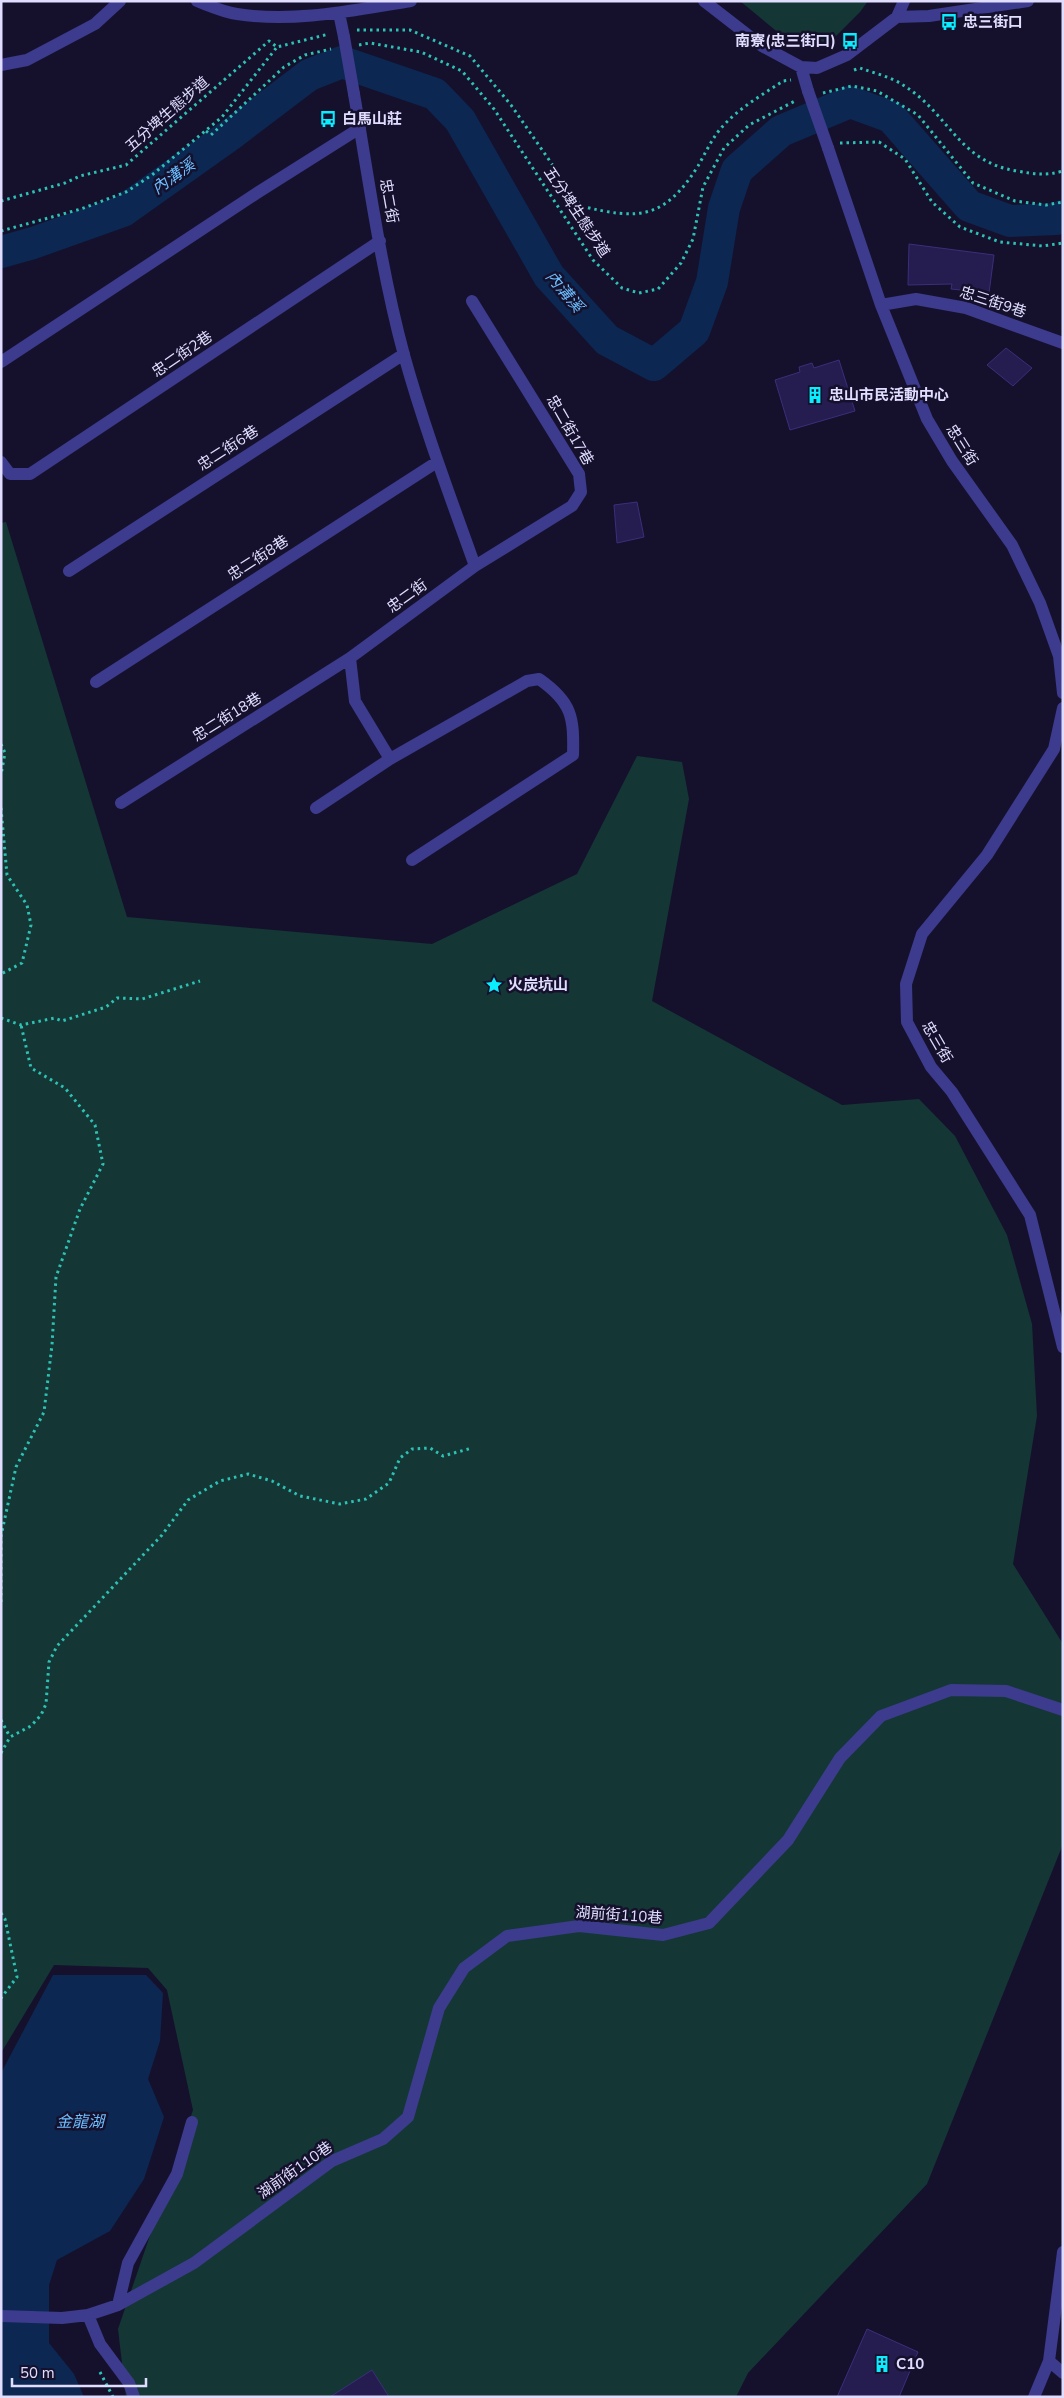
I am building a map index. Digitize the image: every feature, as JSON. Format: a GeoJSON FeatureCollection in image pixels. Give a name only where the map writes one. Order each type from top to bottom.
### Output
{"type":"FeatureCollection","features":[{"type":"Feature","properties":{"kind":"street"},"geometry":{"type":"LineString","coordinates":[[1,65],[27,60],[86,29],[120,1]]}},
{"type":"Feature","properties":{"kind":"street"},"geometry":{"type":"LineString","coordinates":[[197,1],[235,14],[271,18],[322,16],[412,1]]}},
{"type":"Feature","properties":{"kind":"street"},"geometry":{"type":"LineString","coordinates":[[704,1],[762,46],[806,86],[817,68],[847,55],[897,17],[904,1]]}},
{"type":"Feature","properties":{"kind":"street"},"geometry":{"type":"LineString","coordinates":[[897,17],[929,16],[1028,1]]}},
{"type":"Feature","properties":{"kind":"street","name":"忠二街"},"geometry":{"type":"LineString","coordinates":[[339,13],[341,38],[354,94],[380,241],[404,354],[437,462],[476,566],[350,658]]}},
{"type":"Feature","properties":{"kind":"street","name":"忠三街"},"geometry":{"type":"LineString","coordinates":[[806,86],[881,305],[927,419],[952,460],[1012,544],[1040,603],[1059,656],[1063,693]]}},
{"type":"Feature","properties":{"kind":"street"},"geometry":{"type":"LineString","coordinates":[[1,362],[256,193],[360,128]]}},
{"type":"Feature","properties":{"kind":"street","name":"忠二街2巷"},"geometry":{"type":"LineString","coordinates":[[1,462],[10,474],[30,474],[380,241]]}},
{"type":"Feature","properties":{"kind":"street","name":"忠三街9巷"},"geometry":{"type":"LineString","coordinates":[[881,305],[916,299],[966,308],[1063,343]]}},
{"type":"Feature","properties":{"kind":"street","name":"忠二街17巷"},"geometry":{"type":"LineString","coordinates":[[472,300],[579,474],[581,492],[572,506],[476,566]]}},
{"type":"Feature","properties":{"kind":"street","name":"忠二街6巷"},"geometry":{"type":"LineString","coordinates":[[69,571],[404,354]]}},
{"type":"Feature","properties":{"kind":"street","name":"忠二街8巷"},"geometry":{"type":"LineString","coordinates":[[96,682],[437,462]]}},
{"type":"Feature","properties":{"kind":"street"},"geometry":{"type":"LineString","coordinates":[[350,658],[355,701],[390,759]]}},
{"type":"Feature","properties":{"kind":"street","name":"忠二街18巷"},"geometry":{"type":"LineString","coordinates":[[121,803],[350,658]]}},
{"type":"Feature","properties":{"kind":"street"},"geometry":{"type":"LineString","coordinates":[[316,808],[390,759],[527,681],[539,679],[551,688],[566,703],[574,725],[573,755],[412,860]]}},
{"type":"Feature","properties":{"kind":"street","name":"忠三街"},"geometry":{"type":"LineString","coordinates":[[1063,708],[1054,749],[986,854],[922,934],[906,984],[907,1022],[931,1067],[952,1092],[1030,1215],[1063,1347]]}},
{"type":"Feature","properties":{"kind":"street","name":"湖前街110巷"},"geometry":{"type":"LineString","coordinates":[[1,2316],[62,2318],[88,2315],[118,2305],[194,2263],[332,2161],[383,2139],[408,2117],[439,2008],[464,1968],[507,1936],[579,1926],[663,1935],[708,1923],[788,1840],[840,1758],[881,1716],[951,1690],[1006,1691],[1063,1710]]}},
{"type":"Feature","properties":{"kind":"street"},"geometry":{"type":"LineString","coordinates":[[118,2305],[128,2263],[177,2174],[192,2122]]}},
{"type":"Feature","properties":{"kind":"street"},"geometry":{"type":"LineString","coordinates":[[1034,2397],[1049,2361],[1063,2252]]}},
{"type":"Feature","properties":{"kind":"street"},"geometry":{"type":"LineString","coordinates":[[88,2315],[100,2344],[129,2383],[134,2397]]}},
{"type":"Feature","properties":{"kind":"street"},"geometry":{"type":"LineString","coordinates":[[1049,2361],[1063,2373]]}},
{"type":"Feature","properties":{"kind":"path","name":"五分埤生態步道"},"geometry":{"type":"LineString","coordinates":[[1,231],[81,209],[126,192],[152,176],[222,117],[277,47],[410,30],[470,56],[511,105],[581,206],[617,215],[647,213],[675,197],[689,180],[721,128],[745,107],[783,81],[806,86],[852,86],[877,91],[918,115],[973,183],[1015,201],[1046,205],[1063,202]]}},
{"type":"Feature","properties":{"kind":"path","name":"五分埤生態步道"},"geometry":{"type":"LineString","coordinates":[[206,131],[211,135],[284,66],[341,38]]}},
{"type":"Feature","properties":{"kind":"path","name":"五分埤生態步道"},"geometry":{"type":"LineString","coordinates":[[1,200],[65,183],[80,176],[126,165],[269,41],[277,47]]}},
{"type":"Feature","properties":{"kind":"path","name":"五分埤生態步道"},"geometry":{"type":"LineString","coordinates":[[354,46],[370,43],[421,52],[462,71],[494,109],[593,260],[622,288],[639,293],[658,288],[681,264],[693,240],[702,187],[724,148],[750,125],[806,86]]}},
{"type":"Feature","properties":{"kind":"path"},"geometry":{"type":"LineString","coordinates":[[852,70],[860,68],[903,84],[931,107],[960,142],[980,160],[1004,169],[1046,176],[1063,171]]}},
{"type":"Feature","properties":{"kind":"path"},"geometry":{"type":"LineString","coordinates":[[828,148],[846,142],[879,142],[905,159],[932,202],[960,227],[1000,242],[1043,246],[1063,243]]}},
{"type":"Feature","properties":{"kind":"path"},"geometry":{"type":"LineString","coordinates":[[1,744],[5,753],[1,775]]}},
{"type":"Feature","properties":{"kind":"path"},"geometry":{"type":"LineString","coordinates":[[1,808],[7,875],[27,905],[31,925],[22,963],[1,974]]}},
{"type":"Feature","properties":{"kind":"path"},"geometry":{"type":"LineString","coordinates":[[1,1018],[21,1025],[55,1018],[62,1021],[106,1007],[117,998],[142,1000],[200,981]]}},
{"type":"Feature","properties":{"kind":"path"},"geometry":{"type":"LineString","coordinates":[[1,1602],[1,1536],[16,1467],[44,1412],[52,1345],[56,1277],[80,1209],[103,1164],[95,1125],[65,1088],[31,1068],[21,1025]]}},
{"type":"Feature","properties":{"kind":"path"},"geometry":{"type":"LineString","coordinates":[[1,1752],[10,1736],[31,1726],[42,1715],[46,1704],[49,1662],[56,1646],[162,1536],[188,1500],[220,1480],[248,1474],[272,1481],[300,1496],[340,1504],[366,1499],[389,1483],[400,1458],[412,1449],[430,1448],[443,1456],[472,1448]]}},
{"type":"Feature","properties":{"kind":"path"},"geometry":{"type":"LineString","coordinates":[[1,1720],[10,1736]]}},
{"type":"Feature","properties":{"kind":"path"},"geometry":{"type":"LineString","coordinates":[[1,1913],[6,1920],[17,1978],[1,1998]]}},
{"type":"Feature","properties":{"kind":"green space"},"geometry":{"type":"Polygon","coordinates":[[[740,1],[868,1],[860,12],[825,47],[780,34],[740,1]]]}},
{"type":"Feature","properties":{"kind":"green space"},"geometry":{"type":"Polygon","coordinates":[[[6,522],[127,917],[432,944],[577,874],[637,756],[682,762],[689,799],[652,1001],[842,1105],[919,1099],[955,1136],[1007,1235],[1032,1324],[1037,1416],[1013,1564],[1063,1644],[1063,1844],[927,2184],[748,2373],[736,2397],[126,2397],[118,2329],[193,2110],[167,1990],[148,1968],[54,1965],[1,2053],[1,523],[6,522]]]}},
{"type":"Feature","properties":{"kind":"water","name":"金龍湖"},"geometry":{"type":"Polygon","coordinates":[[[53,1975],[146,1975],[163,1993],[160,2041],[148,2079],[164,2117],[144,2179],[110,2231],[57,2260],[49,2285],[49,2343],[74,2374],[84,2397],[1,2397],[1,2073],[53,1975]]]}},
{"type":"Feature","properties":{"kind":"building"},"geometry":{"type":"Polygon","coordinates":[[[909,244],[994,255],[989,293],[951,289],[952,284],[908,285],[909,244]]]}},
{"type":"Feature","properties":{"kind":"building"},"geometry":{"type":"Polygon","coordinates":[[[1006,348],[1032,368],[1013,386],[987,365],[1006,348]]]}},
{"type":"Feature","properties":{"kind":"building","name":"忠山市民活動中心"},"geometry":{"type":"Polygon","coordinates":[[[839,360],[855,411],[790,430],[775,380],[800,372],[799,367],[812,363],[814,368],[839,360]]]}},
{"type":"Feature","properties":{"kind":"building"},"geometry":{"type":"Polygon","coordinates":[[[637,502],[644,537],[617,543],[614,505],[637,502]]]}},
{"type":"Feature","properties":{"kind":"building","name":"C10"},"geometry":{"type":"Polygon","coordinates":[[[867,2329],[918,2352],[899,2397],[837,2397],[867,2329]]]}},
{"type":"Feature","properties":{"kind":"building"},"geometry":{"type":"Polygon","coordinates":[[[372,2370],[389,2397],[330,2397],[372,2370]]]}},
{"type":"Feature","properties":{"kind":"waterway","name":"內溝溪"},"geometry":{"type":"LineString","coordinates":[[1,252],[33,243],[123,211],[230,135],[309,75],[342,62],[435,94],[460,120],[549,276],[607,340],[654,365],[694,331],[712,282],[724,208],[737,170],[781,131],[850,102],[891,117],[969,206],[1010,221],[1056,219],[1063,216]]}},
{"type":"Feature","properties":{"kind":"place","name":"忠三街口"},"geometry":{"type":"Point","coordinates":[949,22]}},
{"type":"Feature","properties":{"kind":"place","name":"南寮(忠三街口)"},"geometry":{"type":"Point","coordinates":[850,41]}},
{"type":"Feature","properties":{"kind":"place","name":"白馬山莊"},"geometry":{"type":"Point","coordinates":[328,119]}},
{"type":"Feature","properties":{"kind":"place","name":"忠山市民活動中心"},"geometry":{"type":"Point","coordinates":[815,395]}},
{"type":"Feature","properties":{"kind":"place","name":"火炭坑山"},"geometry":{"type":"Point","coordinates":[494,985]}},
{"type":"Feature","properties":{"kind":"place","name":"C10"},"geometry":{"type":"Point","coordinates":[882,2364]}}]}
